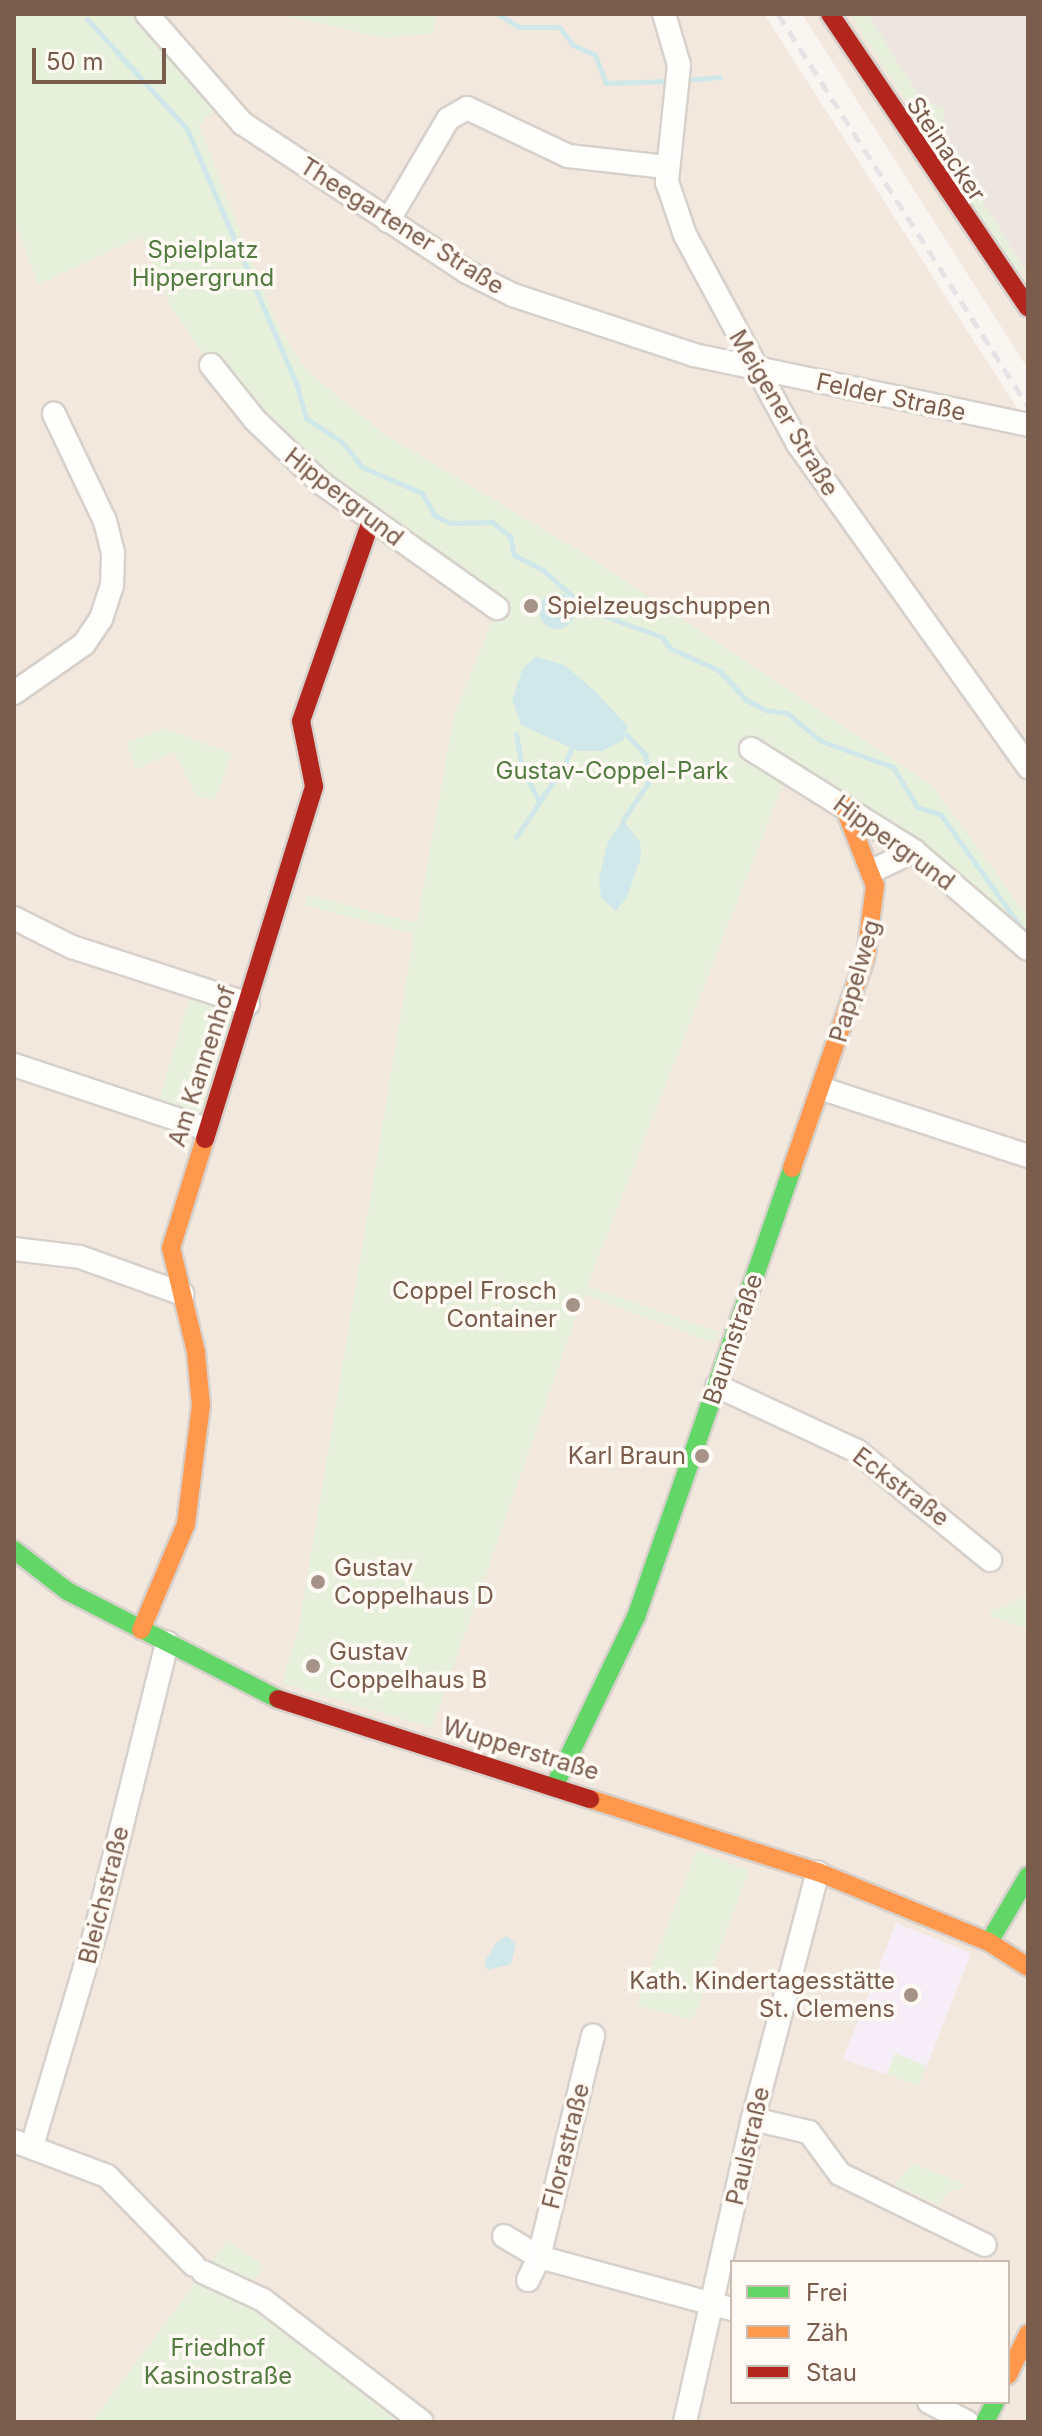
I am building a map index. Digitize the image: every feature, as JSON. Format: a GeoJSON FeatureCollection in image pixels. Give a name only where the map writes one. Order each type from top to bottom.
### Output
{"type":"FeatureCollection","features":[{"type":"Feature","properties":{"kind":"street","name":"Theegartener Straße"},"geometry":{"type":"LineString","coordinates":[[147,14],[242,123],[467,272],[536,305],[753,368]]}},
{"type":"Feature","properties":{"kind":"street","name":"Meigener Straße"},"geometry":{"type":"LineString","coordinates":[[664,14],[679,65],[666,167],[678,221],[753,368],[820,477],[1028,767]]}},
{"type":"Feature","properties":{"kind":"street","name":"Steinacker"},"geometry":{"type":"LineString","coordinates":[[830,14],[1028,307]]}},
{"type":"Feature","properties":{"kind":"street"},"geometry":{"type":"LineString","coordinates":[[388,221],[448,119],[467,108],[568,156],[666,167]]}},
{"type":"Feature","properties":{"kind":"street","name":"Hippergrund"},"geometry":{"type":"LineString","coordinates":[[211,365],[290,457],[371,521],[497,608]]}},
{"type":"Feature","properties":{"kind":"street","name":"Felder Straße"},"geometry":{"type":"LineString","coordinates":[[753,368],[1028,425]]}},
{"type":"Feature","properties":{"kind":"street"},"geometry":{"type":"LineString","coordinates":[[14,693],[84,644],[101,619],[112,585],[113,553],[105,521],[54,414]]}},
{"type":"Feature","properties":{"kind":"street","name":"Am Kannenhof"},"geometry":{"type":"LineString","coordinates":[[141,1630],[186,1524],[201,1406],[183,1294],[171,1248],[314,786],[301,721],[371,521]]}},
{"type":"Feature","properties":{"kind":"street","name":"Hippergrund"},"geometry":{"type":"LineString","coordinates":[[751,749],[914,851],[1028,949]]}},
{"type":"Feature","properties":{"kind":"street","name":"Pappelweg"},"geometry":{"type":"LineString","coordinates":[[823,1089],[873,928],[872,871],[843,804]]}},
{"type":"Feature","properties":{"kind":"street"},"geometry":{"type":"LineString","coordinates":[[872,871],[914,851]]}},
{"type":"Feature","properties":{"kind":"street"},"geometry":{"type":"LineString","coordinates":[[14,918],[72,947],[248,1004]]}},
{"type":"Feature","properties":{"kind":"street"},"geometry":{"type":"LineString","coordinates":[[14,1065],[206,1129]]}},
{"type":"Feature","properties":{"kind":"street"},"geometry":{"type":"LineString","coordinates":[[823,1089],[1028,1156]]}},
{"type":"Feature","properties":{"kind":"street","name":"Baumstraße"},"geometry":{"type":"LineString","coordinates":[[555,1785],[636,1617],[823,1089]]}},
{"type":"Feature","properties":{"kind":"street"},"geometry":{"type":"LineString","coordinates":[[14,1249],[80,1257],[183,1294]]}},
{"type":"Feature","properties":{"kind":"street","name":"Eckstraße"},"geometry":{"type":"LineString","coordinates":[[717,1386],[857,1451],[990,1560]]}},
{"type":"Feature","properties":{"kind":"street","name":"Wupperstraße"},"geometry":{"type":"LineString","coordinates":[[14,1550],[67,1591],[299,1707],[629,1808],[818,1872],[989,1942],[1028,1967]]}},
{"type":"Feature","properties":{"kind":"street","name":"Bleichstraße"},"geometry":{"type":"LineString","coordinates":[[23,2143],[90,1954],[167,1643]]}},
{"type":"Feature","properties":{"kind":"street","name":"Paulstraße"},"geometry":{"type":"LineString","coordinates":[[685,2422],[722,2306],[753,2119],[818,1872]]}},
{"type":"Feature","properties":{"kind":"street"},"geometry":{"type":"LineString","coordinates":[[989,1942],[1028,1876]]}},
{"type":"Feature","properties":{"kind":"street","name":"Florastraße"},"geometry":{"type":"LineString","coordinates":[[528,2280],[539,2257],[593,2035]]}},
{"type":"Feature","properties":{"kind":"street"},"geometry":{"type":"LineString","coordinates":[[753,2119],[809,2132],[840,2174],[985,2245]]}},
{"type":"Feature","properties":{"kind":"street"},"geometry":{"type":"LineString","coordinates":[[23,2143],[107,2176],[199,2269],[263,2300],[422,2422]]}},
{"type":"Feature","properties":{"kind":"street"},"geometry":{"type":"LineString","coordinates":[[504,2236],[539,2257],[722,2306]]}},
{"type":"Feature","properties":{"kind":"street"},"geometry":{"type":"LineString","coordinates":[[1010,2371],[1028,2334]]}},
{"type":"Feature","properties":{"kind":"street"},"geometry":{"type":"LineString","coordinates":[[933,2404],[967,2422]]}},
{"type":"Feature","properties":{"kind":"street"},"geometry":{"type":"LineString","coordinates":[[985,2422],[994,2404]]}},
{"type":"Feature","properties":{"kind":"shaded area"},"geometry":{"type":"Polygon","coordinates":[[[161,14],[764,14],[1028,425],[1028,2422],[398,2422],[274,2322],[197,2280],[92,2422],[14,2422],[14,219],[21,235],[199,126],[215,108],[198,64],[161,14]]]}},
{"type":"Feature","properties":{"kind":"shaded area"},"geometry":{"type":"Polygon","coordinates":[[[802,14],[868,14],[1024,269],[1028,267],[1028,369],[802,14]]]}},
{"type":"Feature","properties":{"kind":"shaded area"},"geometry":{"type":"Polygon","coordinates":[[[868,14],[1028,14],[1028,267],[1024,269],[868,14]]]}},
{"type":"Feature","properties":{"kind":"shaded area","name":"Kath. Kindertagesstätte St. Clemens"},"geometry":{"type":"Polygon","coordinates":[[[896,1923],[971,1953],[919,2086],[843,2059],[896,1923]]]}},
{"type":"Feature","properties":{"kind":"green space","name":"Gustav-Coppel-Park"},"geometry":{"type":"Polygon","coordinates":[[[14,14],[136,14],[162,38],[215,108],[199,126],[275,320],[305,369],[383,433],[585,554],[933,786],[1028,917],[1028,949],[914,851],[786,777],[587,1286],[719,1332],[714,1343],[584,1294],[432,1728],[282,1683],[299,1627],[414,934],[304,905],[308,895],[417,923],[454,715],[497,608],[371,521],[211,365],[171,308],[142,236],[38,285],[14,219],[14,14]]]}},
{"type":"Feature","properties":{"kind":"green space"},"geometry":{"type":"Polygon","coordinates":[[[277,14],[436,14],[433,33],[386,38],[277,14]]]}},
{"type":"Feature","properties":{"kind":"green space"},"geometry":{"type":"Polygon","coordinates":[[[850,14],[868,14],[919,97],[944,109],[943,137],[1024,269],[1017,273],[850,14]]]}},
{"type":"Feature","properties":{"kind":"green space"},"geometry":{"type":"Polygon","coordinates":[[[165,728],[232,754],[215,800],[196,796],[174,752],[136,770],[126,743],[165,728]]]}},
{"type":"Feature","properties":{"kind":"green space"},"geometry":{"type":"Polygon","coordinates":[[[190,996],[235,1011],[200,1114],[159,1100],[190,996]]]}},
{"type":"Feature","properties":{"kind":"green space"},"geometry":{"type":"Polygon","coordinates":[[[1028,1596],[1028,1629],[992,1617],[990,1611],[1028,1596]]]}},
{"type":"Feature","properties":{"kind":"green space"},"geometry":{"type":"Polygon","coordinates":[[[697,1850],[749,1871],[693,2020],[636,2005],[697,1850]]]}},
{"type":"Feature","properties":{"kind":"green space"},"geometry":{"type":"Polygon","coordinates":[[[895,2053],[926,2066],[919,2086],[887,2074],[895,2053]]]}},
{"type":"Feature","properties":{"kind":"green space"},"geometry":{"type":"Polygon","coordinates":[[[913,2163],[965,2187],[948,2192],[939,2205],[894,2185],[913,2163]]]}},
{"type":"Feature","properties":{"kind":"green space"},"geometry":{"type":"Polygon","coordinates":[[[228,2240],[264,2266],[254,2280],[209,2265],[228,2240]]]}},
{"type":"Feature","properties":{"kind":"green space","name":"Friedhof Kasinostraße"},"geometry":{"type":"Polygon","coordinates":[[[197,2280],[274,2322],[398,2422],[92,2422],[197,2280]]]}},
{"type":"Feature","properties":{"kind":"water"},"geometry":{"type":"Polygon","coordinates":[[[557,593],[570,598],[575,611],[570,624],[557,629],[544,624],[539,611],[544,598],[557,593]]]}},
{"type":"Feature","properties":{"kind":"water"},"geometry":{"type":"Polygon","coordinates":[[[536,657],[564,665],[596,692],[628,727],[623,740],[602,751],[578,751],[521,725],[512,700],[523,668],[536,657]]]}},
{"type":"Feature","properties":{"kind":"water"},"geometry":{"type":"Polygon","coordinates":[[[623,820],[640,842],[641,857],[627,897],[616,911],[601,898],[599,878],[608,841],[623,820]]]}},
{"type":"Feature","properties":{"kind":"water"},"geometry":{"type":"Polygon","coordinates":[[[507,1936],[516,1944],[511,1964],[487,1970],[485,1961],[496,1943],[507,1936]]]}},
{"type":"Feature","properties":{"kind":"waterway"},"geometry":{"type":"LineString","coordinates":[[498,14],[519,27],[559,27],[573,45],[595,55],[606,83],[671,81]]}},
{"type":"Feature","properties":{"kind":"waterway"},"geometry":{"type":"LineString","coordinates":[[87,19],[187,129],[297,386],[306,418],[342,442],[362,467],[422,493],[435,516],[451,523],[492,522],[510,536],[514,555],[543,570],[588,610],[662,637],[670,648],[720,671],[746,700],[766,710],[787,713],[821,741],[893,767],[917,807],[941,815],[1025,933]]}},
{"type":"Feature","properties":{"kind":"waterway"},"geometry":{"type":"LineString","coordinates":[[685,80],[720,77]]}},
{"type":"Feature","properties":{"kind":"waterway"},"geometry":{"type":"LineString","coordinates":[[516,734],[522,768],[539,801]]}},
{"type":"Feature","properties":{"kind":"waterway"},"geometry":{"type":"LineString","coordinates":[[627,735],[645,754],[650,777]]}},
{"type":"Feature","properties":{"kind":"waterway"},"geometry":{"type":"LineString","coordinates":[[566,761],[571,749]]}},
{"type":"Feature","properties":{"kind":"waterway"},"geometry":{"type":"LineString","coordinates":[[516,837],[564,765]]}},
{"type":"Feature","properties":{"kind":"waterway"},"geometry":{"type":"LineString","coordinates":[[623,820],[650,780]]}},
{"type":"Feature","properties":{"kind":"railway"},"geometry":{"type":"LineString","coordinates":[[778,14],[1028,406]]}},
{"type":"Feature","properties":{"kind":"traffic: fast"},"geometry":{"type":"LineString","coordinates":[[555,1785],[636,1617],[792,1168]]}},
{"type":"Feature","properties":{"kind":"traffic: fast"},"geometry":{"type":"LineString","coordinates":[[14,1550],[67,1591],[278,1699]]}},
{"type":"Feature","properties":{"kind":"traffic: fast"},"geometry":{"type":"LineString","coordinates":[[989,1942],[1028,1876]]}},
{"type":"Feature","properties":{"kind":"traffic: fast"},"geometry":{"type":"LineString","coordinates":[[985,2422],[994,2404]]}},
{"type":"Feature","properties":{"kind":"traffic: slow"},"geometry":{"type":"LineString","coordinates":[[792,1168],[866,955],[875,886],[843,804]]}},
{"type":"Feature","properties":{"kind":"traffic: slow"},"geometry":{"type":"LineString","coordinates":[[141,1630],[186,1524],[201,1406],[196,1352],[171,1248],[205,1139]]}},
{"type":"Feature","properties":{"kind":"traffic: slow"},"geometry":{"type":"LineString","coordinates":[[590,1799],[818,1872],[989,1942],[1028,1967]]}},
{"type":"Feature","properties":{"kind":"traffic: slow"},"geometry":{"type":"LineString","coordinates":[[1010,2371],[1028,2334]]}},
{"type":"Feature","properties":{"kind":"traffic: jam"},"geometry":{"type":"LineString","coordinates":[[830,14],[1028,307]]}},
{"type":"Feature","properties":{"kind":"traffic: jam"},"geometry":{"type":"LineString","coordinates":[[205,1139],[314,786],[301,721],[371,521]]}},
{"type":"Feature","properties":{"kind":"traffic: jam"},"geometry":{"type":"LineString","coordinates":[[278,1699],[590,1799]]}},
{"type":"Feature","properties":{"kind":"place","name":"Spielzeugschuppen"},"geometry":{"type":"Point","coordinates":[531,606]}},
{"type":"Feature","properties":{"kind":"place","name":"Coppel Frosch Container"},"geometry":{"type":"Point","coordinates":[573,1305]}},
{"type":"Feature","properties":{"kind":"place","name":"Karl Braun"},"geometry":{"type":"Point","coordinates":[702,1456]}},
{"type":"Feature","properties":{"kind":"place","name":"Gustav Coppelhaus D"},"geometry":{"type":"Point","coordinates":[318,1582]}},
{"type":"Feature","properties":{"kind":"place","name":"Gustav Coppelhaus B"},"geometry":{"type":"Point","coordinates":[313,1666]}},
{"type":"Feature","properties":{"kind":"place","name":"Kath. Kindertagesstätte St. Clemens"},"geometry":{"type":"Point","coordinates":[911,1995]}},
{"type":"Feature","properties":{"kind":"park label","name":"Spielplatz Hippergrund"},"geometry":{"type":"Point","coordinates":[203,264]}}]}
